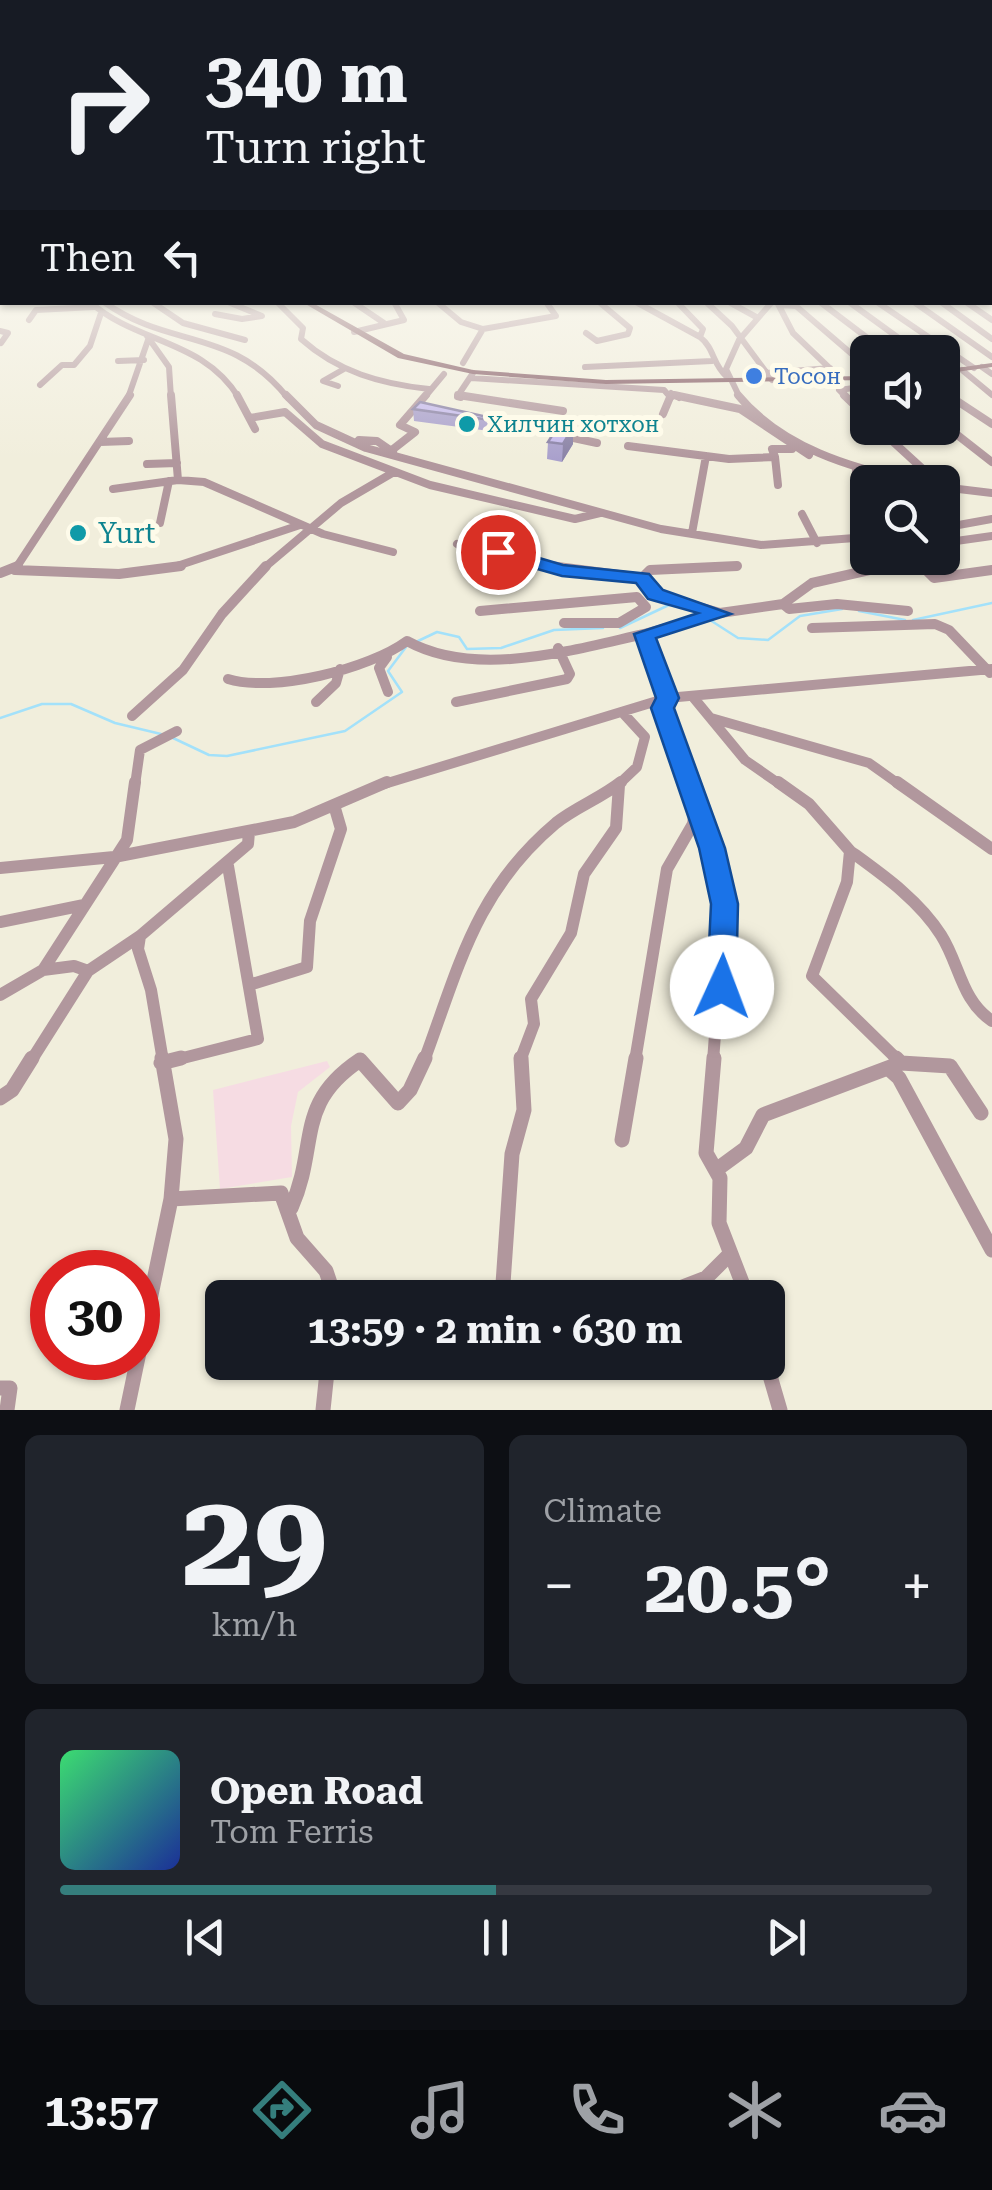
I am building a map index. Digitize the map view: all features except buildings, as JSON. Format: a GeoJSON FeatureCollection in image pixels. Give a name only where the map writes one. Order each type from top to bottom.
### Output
{"type":"FeatureCollection","features":[{"type":"Feature","properties":{"kind":"main road"},"geometry":{"type":"LineString","coordinates":[[347,328],[401,356],[472,375],[575,381],[769,376],[850,379]]}},
{"type":"Feature","properties":{"kind":"main road"},"geometry":{"type":"LineString","coordinates":[[962,370],[985,364]]}},
{"type":"Feature","properties":{"kind":"street"},"geometry":{"type":"LineString","coordinates":[[40,385],[62,365],[74,365],[90,346],[92,328]]}},
{"type":"Feature","properties":{"kind":"street"},"geometry":{"type":"LineString","coordinates":[[129,328],[162,350],[168,368],[177,463],[160,522]]}},
{"type":"Feature","properties":{"kind":"street"},"geometry":{"type":"LineString","coordinates":[[157,328],[242,354],[265,368],[306,420],[325,432]]}},
{"type":"Feature","properties":{"kind":"street"},"geometry":{"type":"LineString","coordinates":[[197,328],[245,340]]}},
{"type":"Feature","properties":{"kind":"street"},"geometry":{"type":"LineString","coordinates":[[304,328],[301,339],[305,344],[344,368],[386,384],[429,388]]}},
{"type":"Feature","properties":{"kind":"street"},"geometry":{"type":"LineString","coordinates":[[354,332],[368,328]]}},
{"type":"Feature","properties":{"kind":"street"},"geometry":{"type":"LineString","coordinates":[[478,328],[489,328]]}},
{"type":"Feature","properties":{"kind":"street"},"geometry":{"type":"LineString","coordinates":[[586,333],[597,341],[628,334],[630,328]]}},
{"type":"Feature","properties":{"kind":"street"},"geometry":{"type":"LineString","coordinates":[[683,328],[711,346],[712,361],[764,421],[798,443],[860,465]]}},
{"type":"Feature","properties":{"kind":"street"},"geometry":{"type":"LineString","coordinates":[[700,337],[702,328]]}},
{"type":"Feature","properties":{"kind":"street"},"geometry":{"type":"LineString","coordinates":[[733,328],[769,376],[830,368]]}},
{"type":"Feature","properties":{"kind":"street"},"geometry":{"type":"LineString","coordinates":[[728,379],[726,369],[739,340],[750,328]]}},
{"type":"Feature","properties":{"kind":"street"},"geometry":{"type":"LineString","coordinates":[[790,328],[842,379]]}},
{"type":"Feature","properties":{"kind":"street"},"geometry":{"type":"LineString","coordinates":[[821,328],[850,352]]}},
{"type":"Feature","properties":{"kind":"street"},"geometry":{"type":"LineString","coordinates":[[922,328],[985,364]]}},
{"type":"Feature","properties":{"kind":"street"},"geometry":{"type":"LineString","coordinates":[[944,328],[992,374]]}},
{"type":"Feature","properties":{"kind":"street"},"geometry":{"type":"LineString","coordinates":[[462,364],[470,358],[482,329]]}},
{"type":"Feature","properties":{"kind":"street"},"geometry":{"type":"LineString","coordinates":[[0,331],[8,333],[0,343]]}},
{"type":"Feature","properties":{"kind":"street"},"geometry":{"type":"LineString","coordinates":[[15,570],[133,390],[147,338]]}},
{"type":"Feature","properties":{"kind":"street"},"geometry":{"type":"LineString","coordinates":[[147,338],[184,343],[216,364],[255,430]]}},
{"type":"Feature","properties":{"kind":"street"},"geometry":{"type":"LineString","coordinates":[[118,361],[144,360]]}},
{"type":"Feature","properties":{"kind":"street"},"geometry":{"type":"LineString","coordinates":[[585,367],[712,361]]}},
{"type":"Feature","properties":{"kind":"street"},"geometry":{"type":"LineString","coordinates":[[338,386],[323,381],[344,368]]}},
{"type":"Feature","properties":{"kind":"street"},"geometry":{"type":"LineString","coordinates":[[962,370],[992,395]]}},
{"type":"Feature","properties":{"kind":"street"},"geometry":{"type":"LineString","coordinates":[[394,453],[415,432],[400,425],[444,374]]}},
{"type":"Feature","properties":{"kind":"street"},"geometry":{"type":"LineString","coordinates":[[450,406],[472,375],[671,393],[686,404],[724,404],[740,397]]}},
{"type":"Feature","properties":{"kind":"street"},"geometry":{"type":"LineString","coordinates":[[850,388],[839,390],[850,401]]}},
{"type":"Feature","properties":{"kind":"street"},"geometry":{"type":"LineString","coordinates":[[663,414],[671,393]]}},
{"type":"Feature","properties":{"kind":"street"},"geometry":{"type":"LineString","coordinates":[[457,397],[562,411]]}},
{"type":"Feature","properties":{"kind":"street"},"geometry":{"type":"LineString","coordinates":[[960,402],[992,424]]}},
{"type":"Feature","properties":{"kind":"street"},"geometry":{"type":"LineString","coordinates":[[724,404],[793,449],[850,470]]}},
{"type":"Feature","properties":{"kind":"street"},"geometry":{"type":"LineString","coordinates":[[538,429],[549,409]]}},
{"type":"Feature","properties":{"kind":"street"},"geometry":{"type":"LineString","coordinates":[[250,418],[285,412],[322,444],[392,472],[537,513],[575,519],[604,512]]}},
{"type":"Feature","properties":{"kind":"street"},"geometry":{"type":"LineString","coordinates":[[498,423],[597,444]]}},
{"type":"Feature","properties":{"kind":"street"},"geometry":{"type":"LineString","coordinates":[[304,429],[692,533],[758,545],[850,538]]}},
{"type":"Feature","properties":{"kind":"street"},"geometry":{"type":"LineString","coordinates":[[960,437],[992,462]]}},
{"type":"Feature","properties":{"kind":"street"},"geometry":{"type":"LineString","coordinates":[[100,442],[130,441]]}},
{"type":"Feature","properties":{"kind":"street"},"geometry":{"type":"LineString","coordinates":[[896,445],[918,465]]}},
{"type":"Feature","properties":{"kind":"street"},"geometry":{"type":"LineString","coordinates":[[628,446],[706,456],[775,457]]}},
{"type":"Feature","properties":{"kind":"street"},"geometry":{"type":"LineString","coordinates":[[778,485],[772,448],[793,449]]}},
{"type":"Feature","properties":{"kind":"street"},"geometry":{"type":"LineString","coordinates":[[692,533],[706,456]]}},
{"type":"Feature","properties":{"kind":"street"},"geometry":{"type":"LineString","coordinates":[[132,716],[142,699],[182,671],[202,639],[305,527],[392,472],[407,458]]}},
{"type":"Feature","properties":{"kind":"street"},"geometry":{"type":"LineString","coordinates":[[147,464],[177,463]]}},
{"type":"Feature","properties":{"kind":"street"},"geometry":{"type":"LineString","coordinates":[[113,489],[173,480],[204,482],[305,527],[357,546],[393,552]]}},
{"type":"Feature","properties":{"kind":"street"},"geometry":{"type":"LineString","coordinates":[[960,489],[992,493]]}},
{"type":"Feature","properties":{"kind":"street"},"geometry":{"type":"LineString","coordinates":[[802,514],[817,543]]}},
{"type":"Feature","properties":{"kind":"street"},"geometry":{"type":"LineString","coordinates":[[960,524],[992,518]]}},
{"type":"Feature","properties":{"kind":"street"},"geometry":{"type":"LineString","coordinates":[[0,572],[156,571],[239,546],[263,534],[305,527]]}},
{"type":"Feature","properties":{"kind":"street"},"geometry":{"type":"LineString","coordinates":[[960,540],[992,536]]}},
{"type":"Feature","properties":{"kind":"street"},"geometry":{"type":"LineString","coordinates":[[457,544],[468,551],[520,554],[562,570],[642,578],[656,594],[717,614]]}},
{"type":"Feature","properties":{"kind":"street"},"geometry":{"type":"LineString","coordinates":[[642,578],[650,570],[737,566]]}},
{"type":"Feature","properties":{"kind":"street"},"geometry":{"type":"LineString","coordinates":[[960,574],[992,570]]}},
{"type":"Feature","properties":{"kind":"street"},"geometry":{"type":"LineString","coordinates":[[228,679],[251,686],[387,656],[410,644],[418,651],[481,659],[644,634],[717,614],[783,604],[812,583],[853,575]]}},
{"type":"Feature","properties":{"kind":"street"},"geometry":{"type":"LineString","coordinates":[[931,575],[934,578],[956,575]]}},
{"type":"Feature","properties":{"kind":"street"},"geometry":{"type":"LineString","coordinates":[[480,611],[637,597],[644,603],[672,599]]}},
{"type":"Feature","properties":{"kind":"street"},"geometry":{"type":"LineString","coordinates":[[564,622],[617,623],[639,616],[644,603]]}},
{"type":"Feature","properties":{"kind":"street"},"geometry":{"type":"LineString","coordinates":[[783,604],[789,610],[836,604],[908,612]]}},
{"type":"Feature","properties":{"kind":"street"},"geometry":{"type":"LineString","coordinates":[[812,628],[935,624],[949,630],[990,671]]}},
{"type":"Feature","properties":{"kind":"street"},"geometry":{"type":"LineString","coordinates":[[644,634],[667,698],[662,708],[695,810],[712,848],[724,904],[722,987],[706,1152],[720,1178],[714,1192],[741,1280]]}},
{"type":"Feature","properties":{"kind":"street"},"geometry":{"type":"LineString","coordinates":[[456,702],[567,679],[570,674],[558,648]]}},
{"type":"Feature","properties":{"kind":"street"},"geometry":{"type":"LineString","coordinates":[[387,656],[379,668],[388,692]]}},
{"type":"Feature","properties":{"kind":"street"},"geometry":{"type":"LineString","coordinates":[[316,702],[336,683],[340,668]]}},
{"type":"Feature","properties":{"kind":"street"},"geometry":{"type":"LineString","coordinates":[[0,868],[114,857],[294,822],[420,770],[667,698],[990,671]]}},
{"type":"Feature","properties":{"kind":"street"},"geometry":{"type":"LineString","coordinates":[[693,696],[746,760],[809,804],[850,851],[926,917],[942,936],[971,1003],[992,1020]]}},
{"type":"Feature","properties":{"kind":"street"},"geometry":{"type":"LineString","coordinates":[[332,1280],[330,1272],[295,1234],[291,1208],[306,1175],[308,1127],[316,1097],[328,1082],[360,1060],[371,1066],[383,1095],[398,1103],[406,1098],[425,1062],[466,930],[530,849],[565,816],[619,785],[640,761],[645,743],[642,733],[622,712]]}},
{"type":"Feature","properties":{"kind":"street"},"geometry":{"type":"LineString","coordinates":[[706,715],[723,724],[838,751],[869,763],[992,849]]}},
{"type":"Feature","properties":{"kind":"street"},"geometry":{"type":"LineString","coordinates":[[43,970],[127,840],[140,750],[173,734]]}},
{"type":"Feature","properties":{"kind":"street"},"geometry":{"type":"LineString","coordinates":[[503,1280],[512,1154],[524,1110],[520,1060],[534,1024],[531,999],[571,933],[584,874],[616,828],[622,796],[619,785]]}},
{"type":"Feature","properties":{"kind":"street"},"geometry":{"type":"LineString","coordinates":[[250,985],[306,967],[310,920],[341,829],[334,804]]}},
{"type":"Feature","properties":{"kind":"street"},"geometry":{"type":"LineString","coordinates":[[622,1140],[666,869],[693,824],[695,810]]}},
{"type":"Feature","properties":{"kind":"street"},"geometry":{"type":"LineString","coordinates":[[0,1098],[12,1090],[88,971],[140,936],[228,866],[248,844],[249,832]]}},
{"type":"Feature","properties":{"kind":"street"},"geometry":{"type":"LineString","coordinates":[[850,851],[848,877],[814,953],[812,976],[895,1066],[992,1250]]}},
{"type":"Feature","properties":{"kind":"street"},"geometry":{"type":"LineString","coordinates":[[161,1063],[258,1039],[228,866]]}},
{"type":"Feature","properties":{"kind":"street"},"geometry":{"type":"LineString","coordinates":[[0,922],[84,905]]}},
{"type":"Feature","properties":{"kind":"street"},"geometry":{"type":"LineString","coordinates":[[127,1410],[171,1199],[176,1139],[150,990],[138,949],[140,936]]}},
{"type":"Feature","properties":{"kind":"street"},"geometry":{"type":"LineString","coordinates":[[0,995],[43,970],[74,966],[88,971]]}},
{"type":"Feature","properties":{"kind":"street"},"geometry":{"type":"LineString","coordinates":[[716,1170],[746,1148],[763,1116],[895,1066],[950,1066],[981,1113]]}},
{"type":"Feature","properties":{"kind":"street"},"geometry":{"type":"LineString","coordinates":[[171,1199],[272,1190],[291,1208]]}},
{"type":"Feature","properties":{"kind":"street"},"geometry":{"type":"LineString","coordinates":[[705,1280],[717,1274],[730,1254]]}},
{"type":"Feature","properties":{"kind":"street"},"geometry":{"type":"LineString","coordinates":[[322,1410],[326,1380]]}},
{"type":"Feature","properties":{"kind":"street"},"geometry":{"type":"LineString","coordinates":[[771,1380],[780,1410]]}},
{"type":"Feature","properties":{"kind":"street"},"geometry":{"type":"LineString","coordinates":[[0,1388],[10,1388],[7,1410]]}},
{"type":"Feature","properties":{"kind":"shaded area"},"geometry":{"type":"Polygon","coordinates":[[[327,1061],[330,1067],[298,1092],[291,1126],[292,1177],[220,1189],[213,1090],[327,1061]]]}},
{"type":"Feature","properties":{"kind":"waterway"},"geometry":{"type":"LineString","coordinates":[[913,620],[992,603]]}},
{"type":"Feature","properties":{"kind":"waterway"},"geometry":{"type":"LineString","coordinates":[[620,628],[671,604]]}},
{"type":"Feature","properties":{"kind":"waterway"},"geometry":{"type":"LineString","coordinates":[[710,620],[738,638],[768,640],[800,616],[842,609]]}},
{"type":"Feature","properties":{"kind":"waterway"},"geometry":{"type":"LineString","coordinates":[[859,611],[905,620]]}},
{"type":"Feature","properties":{"kind":"waterway"},"geometry":{"type":"LineString","coordinates":[[418,641],[437,632],[459,637],[467,649],[501,648],[554,630],[603,628]]}},
{"type":"Feature","properties":{"kind":"waterway"},"geometry":{"type":"LineString","coordinates":[[173,738],[209,755],[227,756],[345,731],[402,692],[388,671],[406,647]]}},
{"type":"Feature","properties":{"kind":"waterway"},"geometry":{"type":"LineString","coordinates":[[0,718],[42,704],[71,704],[115,723],[161,734]]}},
{"type":"Feature","properties":{"kind":"place","name":"Тосон"},"geometry":{"type":"Point","coordinates":[754,376]}},
{"type":"Feature","properties":{"kind":"place","name":"Хилчин хотхон"},"geometry":{"type":"Point","coordinates":[467,424]}},
{"type":"Feature","properties":{"kind":"place","name":"Yurt"},"geometry":{"type":"Point","coordinates":[78,533]}},
{"type":"Feature","properties":{"kind":"route"},"geometry":{"type":"LineString","coordinates":[[498,552],[520,554],[562,570],[595,576],[642,578],[662,597],[720,614],[644,634],[667,698],[662,708],[680,765],[712,848],[724,904],[722,987]]}}]}
